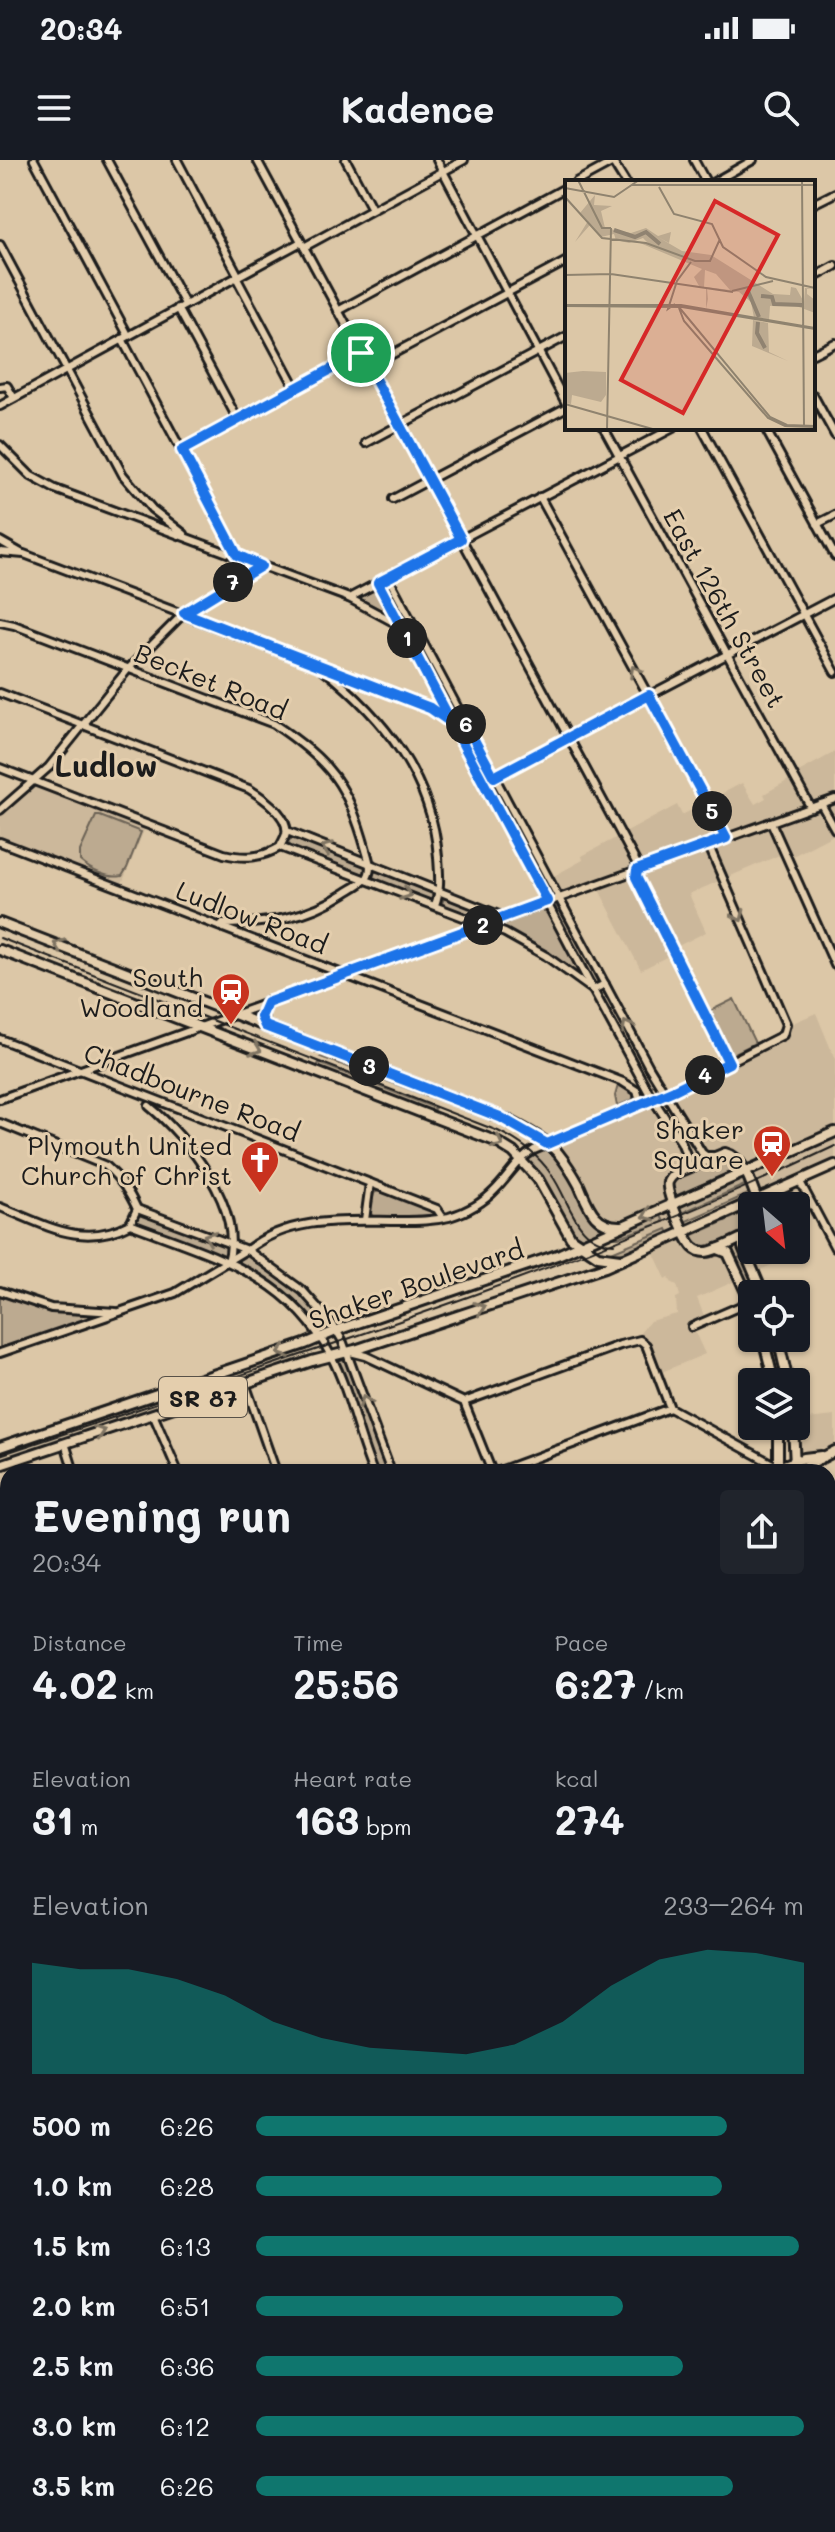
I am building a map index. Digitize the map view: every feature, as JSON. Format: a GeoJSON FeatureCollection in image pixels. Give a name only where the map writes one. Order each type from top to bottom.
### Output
{"type":"FeatureCollection","features":[{"type":"Feature","properties":{"kind":"main road"},"geometry":{"type":"LineString","coordinates":[[0,923],[500,1117],[557,1152],[572,1173],[593,1215],[607,1224],[625,1225]]}},
{"type":"Feature","properties":{"kind":"main road"},"geometry":{"type":"LineString","coordinates":[[0,950],[495,1141],[520,1159],[548,1194],[568,1234],[598,1256],[623,1260]]}},
{"type":"Feature","properties":{"kind":"main road"},"geometry":{"type":"LineString","coordinates":[[265,1026],[261,1017],[267,1003]]}},
{"type":"Feature","properties":{"kind":"main road","name":"Shaker Boulevard"},"geometry":{"type":"LineString","coordinates":[[0,1447],[547,1259],[835,1132]]}},
{"type":"Feature","properties":{"kind":"main road"},"geometry":{"type":"LineString","coordinates":[[741,1280],[728,1253],[721,1249],[703,1252],[695,1249],[673,1204],[668,1181],[683,1169],[725,1153],[739,1161],[753,1192]]}},
{"type":"Feature","properties":{"kind":"main road","name":"Shaker Boulevard"},"geometry":{"type":"LineString","coordinates":[[781,1192],[835,1165]]}},
{"type":"Feature","properties":{"kind":"main road","name":"Shaker Boulevard"},"geometry":{"type":"LineString","coordinates":[[3,1464],[623,1260],[738,1212]]}},
{"type":"Feature","properties":{"kind":"main road"},"geometry":{"type":"LineString","coordinates":[[714,1250],[738,1240]]}},
{"type":"Feature","properties":{"kind":"main road"},"geometry":{"type":"LineString","coordinates":[[778,1440],[778,1464]]}},
{"type":"Feature","properties":{"kind":"main road"},"geometry":{"type":"LineString","coordinates":[[794,1440],[795,1461]]}},
{"type":"Feature","properties":{"kind":"main road"},"geometry":{"type":"LineString","coordinates":[[789,1464],[835,1451]]}},
{"type":"Feature","properties":{"kind":"main road"},"geometry":{"type":"LineString","coordinates":[[808,1464],[821,1456]]}},
{"type":"Feature","properties":{"kind":"street"},"geometry":{"type":"LineString","coordinates":[[34,160],[237,555]]}},
{"type":"Feature","properties":{"kind":"street"},"geometry":{"type":"LineString","coordinates":[[107,160],[238,420]]}},
{"type":"Feature","properties":{"kind":"street"},"geometry":{"type":"LineString","coordinates":[[177,160],[296,389]]}},
{"type":"Feature","properties":{"kind":"street"},"geometry":{"type":"LineString","coordinates":[[257,160],[637,864],[636,877],[729,1063]]}},
{"type":"Feature","properties":{"kind":"street"},"geometry":{"type":"LineString","coordinates":[[346,160],[372,209]]}},
{"type":"Feature","properties":{"kind":"street"},"geometry":{"type":"LineString","coordinates":[[437,160],[565,402]]}},
{"type":"Feature","properties":{"kind":"street"},"geometry":{"type":"LineString","coordinates":[[0,406],[237,276],[464,160]]}},
{"type":"Feature","properties":{"kind":"street"},"geometry":{"type":"LineString","coordinates":[[694,160],[705,180]]}},
{"type":"Feature","properties":{"kind":"street"},"geometry":{"type":"LineString","coordinates":[[718,180],[753,160]]}},
{"type":"Feature","properties":{"kind":"street"},"geometry":{"type":"LineString","coordinates":[[579,180],[612,161],[624,180]]}},
{"type":"Feature","properties":{"kind":"street"},"geometry":{"type":"LineString","coordinates":[[338,311],[565,188]]}},
{"type":"Feature","properties":{"kind":"street"},"geometry":{"type":"LineString","coordinates":[[815,203],[835,193]]}},
{"type":"Feature","properties":{"kind":"street"},"geometry":{"type":"LineString","coordinates":[[0,245],[123,475],[152,509],[190,538]]}},
{"type":"Feature","properties":{"kind":"street"},"geometry":{"type":"LineString","coordinates":[[368,367],[565,262]]}},
{"type":"Feature","properties":{"kind":"street"},"geometry":{"type":"LineString","coordinates":[[815,277],[835,266]]}},
{"type":"Feature","properties":{"kind":"street"},"geometry":{"type":"LineString","coordinates":[[366,443],[565,337]]}},
{"type":"Feature","properties":{"kind":"street"},"geometry":{"type":"LineString","coordinates":[[815,353],[835,343]]}},
{"type":"Feature","properties":{"kind":"street"},"geometry":{"type":"LineString","coordinates":[[182,450],[361,353]]}},
{"type":"Feature","properties":{"kind":"street"},"geometry":{"type":"LineString","coordinates":[[0,387],[7,386],[14,398]]}},
{"type":"Feature","properties":{"kind":"street"},"geometry":{"type":"LineString","coordinates":[[815,398],[834,431]]}},
{"type":"Feature","properties":{"kind":"street"},"geometry":{"type":"LineString","coordinates":[[393,499],[565,407]]}},
{"type":"Feature","properties":{"kind":"street","name":"East 126th Street"},"geometry":{"type":"LineString","coordinates":[[605,430],[811,808]]}},
{"type":"Feature","properties":{"kind":"street"},"geometry":{"type":"LineString","coordinates":[[349,598],[669,430]]}},
{"type":"Feature","properties":{"kind":"street"},"geometry":{"type":"LineString","coordinates":[[703,430],[835,672]]}},
{"type":"Feature","properties":{"kind":"street"},"geometry":{"type":"LineString","coordinates":[[766,430],[835,556]]}},
{"type":"Feature","properties":{"kind":"street"},"geometry":{"type":"LineString","coordinates":[[0,445],[31,476],[55,489],[349,598],[402,628]]}},
{"type":"Feature","properties":{"kind":"street"},"geometry":{"type":"LineString","coordinates":[[540,497],[726,838]]}},
{"type":"Feature","properties":{"kind":"street"},"geometry":{"type":"LineString","coordinates":[[142,521],[152,509]]}},
{"type":"Feature","properties":{"kind":"street"},"geometry":{"type":"LineString","coordinates":[[817,524],[835,515]]}},
{"type":"Feature","properties":{"kind":"street"},"geometry":{"type":"LineString","coordinates":[[0,541],[24,554],[425,706],[453,724]]}},
{"type":"Feature","properties":{"kind":"street"},"geometry":{"type":"LineString","coordinates":[[0,552],[24,554]]}},
{"type":"Feature","properties":{"kind":"street"},"geometry":{"type":"LineString","coordinates":[[0,810],[35,781],[128,669],[184,613],[261,566]]}},
{"type":"Feature","properties":{"kind":"street"},"geometry":{"type":"LineString","coordinates":[[388,577],[649,1067],[702,1153],[713,1156]]}},
{"type":"Feature","properties":{"kind":"street"},"geometry":{"type":"LineString","coordinates":[[378,583],[636,1070],[686,1152],[688,1161],[683,1169]]}},
{"type":"Feature","properties":{"kind":"street"},"geometry":{"type":"LineString","coordinates":[[484,782],[835,598]]}},
{"type":"Feature","properties":{"kind":"street","name":"Becket Road"},"geometry":{"type":"LineString","coordinates":[[0,622],[274,724],[298,740],[337,778],[349,796],[363,831],[371,864]]}},
{"type":"Feature","properties":{"kind":"street"},"geometry":{"type":"LineString","coordinates":[[318,666],[356,697],[406,757],[432,820],[440,891],[435,905]]}},
{"type":"Feature","properties":{"kind":"street"},"geometry":{"type":"LineString","coordinates":[[356,697],[368,685]]}},
{"type":"Feature","properties":{"kind":"street"},"geometry":{"type":"LineString","coordinates":[[0,693],[249,789],[276,809],[287,831],[504,917]]}},
{"type":"Feature","properties":{"kind":"street"},"geometry":{"type":"LineString","coordinates":[[425,706],[438,695]]}},
{"type":"Feature","properties":{"kind":"street"},"geometry":{"type":"LineString","coordinates":[[453,724],[463,719]]}},
{"type":"Feature","properties":{"kind":"street"},"geometry":{"type":"LineString","coordinates":[[0,768],[224,854],[256,857],[280,847],[366,879],[533,948],[593,990]]}},
{"type":"Feature","properties":{"kind":"street"},"geometry":{"type":"LineString","coordinates":[[0,1099],[835,799]]}},
{"type":"Feature","properties":{"kind":"street"},"geometry":{"type":"LineString","coordinates":[[821,804],[835,829]]}},
{"type":"Feature","properties":{"kind":"street"},"geometry":{"type":"LineString","coordinates":[[771,822],[835,965]]}},
{"type":"Feature","properties":{"kind":"street"},"geometry":{"type":"LineString","coordinates":[[280,847],[287,831]]}},
{"type":"Feature","properties":{"kind":"street","name":"Ludlow Road"},"geometry":{"type":"LineString","coordinates":[[0,842],[623,1082]]}},
{"type":"Feature","properties":{"kind":"street"},"geometry":{"type":"LineString","coordinates":[[0,1353],[175,1293],[266,1237],[307,1224],[365,1220],[428,1221],[462,1212],[488,1197],[520,1159],[729,1063],[784,1032],[786,1024],[708,844]]}},
{"type":"Feature","properties":{"kind":"street"},"geometry":{"type":"LineString","coordinates":[[214,924],[254,924],[302,915],[335,900],[366,879],[371,864]]}},
{"type":"Feature","properties":{"kind":"street"},"geometry":{"type":"LineString","coordinates":[[461,917],[462,932]]}},
{"type":"Feature","properties":{"kind":"street"},"geometry":{"type":"LineString","coordinates":[[251,938],[254,924]]}},
{"type":"Feature","properties":{"kind":"street"},"geometry":{"type":"LineString","coordinates":[[593,990],[605,984]]}},
{"type":"Feature","properties":{"kind":"street","name":"Chadbourne Road"},"geometry":{"type":"LineString","coordinates":[[0,1039],[437,1209],[443,1218]]}},
{"type":"Feature","properties":{"kind":"street"},"geometry":{"type":"LineString","coordinates":[[623,1082],[633,1079],[636,1070]]}},
{"type":"Feature","properties":{"kind":"street"},"geometry":{"type":"LineString","coordinates":[[623,1082],[637,1091],[637,1104]]}},
{"type":"Feature","properties":{"kind":"street"},"geometry":{"type":"LineString","coordinates":[[149,1106],[168,1122],[198,1159],[217,1190],[233,1246],[228,1262]]}},
{"type":"Feature","properties":{"kind":"street"},"geometry":{"type":"LineString","coordinates":[[168,1122],[170,1106]]}},
{"type":"Feature","properties":{"kind":"street"},"geometry":{"type":"LineString","coordinates":[[0,1123],[106,1166],[123,1183],[137,1209],[247,1250],[296,1285],[337,1331],[388,1464]]}},
{"type":"Feature","properties":{"kind":"street"},"geometry":{"type":"LineString","coordinates":[[800,1182],[835,1248]]}},
{"type":"Feature","properties":{"kind":"street"},"geometry":{"type":"LineString","coordinates":[[365,1220],[370,1183]]}},
{"type":"Feature","properties":{"kind":"street"},"geometry":{"type":"LineString","coordinates":[[0,1207],[78,1236],[113,1232],[130,1224],[137,1209]]}},
{"type":"Feature","properties":{"kind":"street"},"geometry":{"type":"LineString","coordinates":[[130,1224],[254,1274],[278,1290],[300,1311],[331,1356],[370,1464]]}},
{"type":"Feature","properties":{"kind":"street"},"geometry":{"type":"LineString","coordinates":[[0,1291],[51,1308],[119,1313]]}},
{"type":"Feature","properties":{"kind":"street"},"geometry":{"type":"LineString","coordinates":[[692,1327],[738,1309]]}},
{"type":"Feature","properties":{"kind":"street"},"geometry":{"type":"LineString","coordinates":[[464,1402],[640,1340],[646,1345],[670,1408],[768,1464]]}},
{"type":"Feature","properties":{"kind":"street"},"geometry":{"type":"LineString","coordinates":[[347,1352],[366,1356],[464,1402],[491,1464]]}},
{"type":"Feature","properties":{"kind":"street"},"geometry":{"type":"LineString","coordinates":[[245,1383],[273,1464]]}},
{"type":"Feature","properties":{"kind":"street"},"geometry":{"type":"LineString","coordinates":[[516,1464],[670,1408]]}},
{"type":"Feature","properties":{"kind":"street"},"geometry":{"type":"LineString","coordinates":[[153,1414],[175,1464]]}},
{"type":"Feature","properties":{"kind":"street"},"geometry":{"type":"LineString","coordinates":[[65,1443],[72,1464]]}},
{"type":"Feature","properties":{"kind":"shaded area"},"geometry":{"type":"Polygon","coordinates":[[[386,587],[390,588],[456,712],[452,714],[450,711],[386,587]]]}},
{"type":"Feature","properties":{"kind":"shaded area"},"geometry":{"type":"Polygon","coordinates":[[[378,589],[392,614],[391,615],[360,599],[378,589]]]}},
{"type":"Feature","properties":{"kind":"shaded area"},"geometry":{"type":"Polygon","coordinates":[[[835,752],[835,834],[787,859],[784,853],[689,894],[706,932],[672,949],[674,953],[641,970],[596,884],[560,897],[550,878],[583,860],[582,856],[677,805],[682,815],[742,783],[755,804],[766,798],[764,794],[793,775],[835,752]]]}},
{"type":"Feature","properties":{"kind":"shaded area"},"geometry":{"type":"Polygon","coordinates":[[[494,784],[552,892],[549,893],[491,786],[494,784]]]}},
{"type":"Feature","properties":{"kind":"shaded area"},"geometry":{"type":"Polygon","coordinates":[[[43,787],[145,828],[121,886],[0,839],[0,813],[32,788],[43,787]]]}},
{"type":"Feature","properties":{"kind":"shaded area"},"geometry":{"type":"Polygon","coordinates":[[[96,816],[141,832],[122,876],[100,873],[80,861],[80,851],[96,816]]]}},
{"type":"Feature","properties":{"kind":"shaded area"},"geometry":{"type":"Polygon","coordinates":[[[293,838],[365,865],[367,871],[358,874],[292,848],[287,841],[293,838]]]}},
{"type":"Feature","properties":{"kind":"shaded area"},"geometry":{"type":"Polygon","coordinates":[[[377,871],[434,892],[430,902],[374,880],[372,874],[377,871]]]}},
{"type":"Feature","properties":{"kind":"shaded area"},"geometry":{"type":"Polygon","coordinates":[[[445,896],[486,913],[487,917],[478,920],[441,906],[445,896]]]}},
{"type":"Feature","properties":{"kind":"shaded area"},"geometry":{"type":"Polygon","coordinates":[[[557,907],[579,942],[598,983],[593,982],[554,908],[557,907]]]}},
{"type":"Feature","properties":{"kind":"shaded area"},"geometry":{"type":"Polygon","coordinates":[[[539,909],[547,913],[580,973],[578,976],[541,949],[502,928],[504,922],[539,909]]]}},
{"type":"Feature","properties":{"kind":"shaded area"},"geometry":{"type":"Polygon","coordinates":[[[599,991],[606,994],[656,1084],[650,1087],[599,991]]]}},
{"type":"Feature","properties":{"kind":"shaded area"},"geometry":{"type":"Polygon","coordinates":[[[734,999],[755,1043],[729,1056],[708,1012],[734,999]]]}},
{"type":"Feature","properties":{"kind":"shaded area"},"geometry":{"type":"Polygon","coordinates":[[[816,1013],[835,1059],[835,1165],[801,1182],[806,1192],[738,1192],[738,1264],[774,1264],[697,1298],[706,1321],[693,1328],[705,1354],[657,1374],[646,1345],[634,1340],[650,1321],[677,1314],[676,1298],[680,1296],[677,1285],[669,1277],[666,1279],[638,1219],[625,1225],[596,1218],[579,1187],[547,1144],[783,1035],[786,1026],[816,1013]]]}},
{"type":"Feature","properties":{"kind":"shaded area"},"geometry":{"type":"Polygon","coordinates":[[[329,1053],[437,1096],[436,1099],[321,1057],[329,1053]]]}},
{"type":"Feature","properties":{"kind":"shaded area"},"geometry":{"type":"Polygon","coordinates":[[[319,1063],[435,1108],[427,1112],[316,1068],[319,1063]]]}},
{"type":"Feature","properties":{"kind":"shaded area"},"geometry":{"type":"Polygon","coordinates":[[[618,1085],[634,1095],[632,1100],[617,1106],[615,1096],[618,1085]]]}},
{"type":"Feature","properties":{"kind":"shaded area"},"geometry":{"type":"Polygon","coordinates":[[[544,1149],[550,1150],[558,1160],[588,1210],[603,1227],[601,1230],[582,1238],[571,1232],[548,1188],[528,1161],[544,1149]]]}},
{"type":"Feature","properties":{"kind":"shaded area","name":"Shaker Square"},"geometry":{"type":"Polygon","coordinates":[[[726,1156],[739,1168],[673,1197],[670,1186],[674,1178],[726,1156]]]}},
{"type":"Feature","properties":{"kind":"shaded area"},"geometry":{"type":"Polygon","coordinates":[[[742,1178],[747,1184],[679,1214],[680,1205],[742,1178]]]}},
{"type":"Feature","properties":{"kind":"shaded area"},"geometry":{"type":"Polygon","coordinates":[[[380,1190],[434,1211],[434,1215],[429,1218],[373,1216],[370,1212],[374,1193],[380,1190]]]}},
{"type":"Feature","properties":{"kind":"shaded area"},"geometry":{"type":"Polygon","coordinates":[[[738,1198],[738,1205],[690,1227],[684,1222],[738,1198]]]}},
{"type":"Feature","properties":{"kind":"shaded area"},"geometry":{"type":"Polygon","coordinates":[[[810,1200],[816,1212],[810,1215],[810,1200]]]}},
{"type":"Feature","properties":{"kind":"shaded area"},"geometry":{"type":"Polygon","coordinates":[[[137,1209],[246,1250],[296,1285],[333,1325],[319,1331],[254,1274],[130,1224],[137,1209]]]}},
{"type":"Feature","properties":{"kind":"shaded area"},"geometry":{"type":"Polygon","coordinates":[[[660,1213],[664,1222],[619,1237],[606,1237],[660,1213]]]}},
{"type":"Feature","properties":{"kind":"shaded area","name":"Shaker Square"},"geometry":{"type":"Polygon","coordinates":[[[738,1215],[738,1235],[708,1248],[697,1245],[691,1236],[738,1215]]]}},
{"type":"Feature","properties":{"kind":"shaded area"},"geometry":{"type":"Polygon","coordinates":[[[667,1229],[670,1236],[635,1251],[609,1253],[667,1229]]]}},
{"type":"Feature","properties":{"kind":"shaded area"},"geometry":{"type":"Polygon","coordinates":[[[738,1264],[747,1264],[754,1280],[745,1280],[738,1264]]]}},
{"type":"Feature","properties":{"kind":"shaded area"},"geometry":{"type":"Polygon","coordinates":[[[0,1291],[51,1308],[119,1313],[0,1353],[0,1291]]]}},
{"type":"Feature","properties":{"kind":"shaded area"},"geometry":{"type":"Polygon","coordinates":[[[770,1352],[778,1352],[782,1368],[774,1368],[770,1352]]]}},
{"type":"Feature","properties":{"kind":"shaded area"},"geometry":{"type":"Polygon","coordinates":[[[342,1357],[356,1383],[385,1464],[373,1464],[337,1362],[342,1357]]]}},
{"type":"Feature","properties":{"kind":"shaded area"},"geometry":{"type":"Polygon","coordinates":[[[835,1416],[835,1444],[811,1452],[802,1450],[798,1440],[810,1440],[810,1419],[835,1416]]]}},
{"type":"Feature","properties":{"kind":"tram line"},"geometry":{"type":"LineString","coordinates":[[0,938],[498,1131],[528,1149],[546,1167],[575,1218],[590,1236],[614,1244]]}},
{"type":"Feature","properties":{"kind":"tram line"},"geometry":{"type":"LineString","coordinates":[[0,1455],[317,1350],[527,1275],[734,1192],[835,1146]]}},
{"type":"Feature","properties":{"kind":"place","name":"South Woodland"},"geometry":{"type":"Point","coordinates":[231,1026]}},
{"type":"Feature","properties":{"kind":"place","name":"Shaker Square"},"geometry":{"type":"Point","coordinates":[772,1178]}},
{"type":"Feature","properties":{"kind":"place","name":"Plymouth United Church of Christ"},"geometry":{"type":"Point","coordinates":[260,1194]}},
{"type":"Feature","properties":{"kind":"district","name":"Ludlow"},"geometry":{"type":"Point","coordinates":[106,765]}},
{"type":"Feature","properties":{"kind":"route"},"geometry":{"type":"LineString","coordinates":[[361,353],[182,450],[237,555],[261,566],[184,613],[430,708],[453,724],[463,719],[494,777],[649,695],[726,838],[637,870],[636,877],[729,1063],[547,1144],[500,1117],[265,1026],[261,1017],[267,1003],[547,901],[453,724],[402,628],[378,583],[461,539],[361,353]]}}]}
